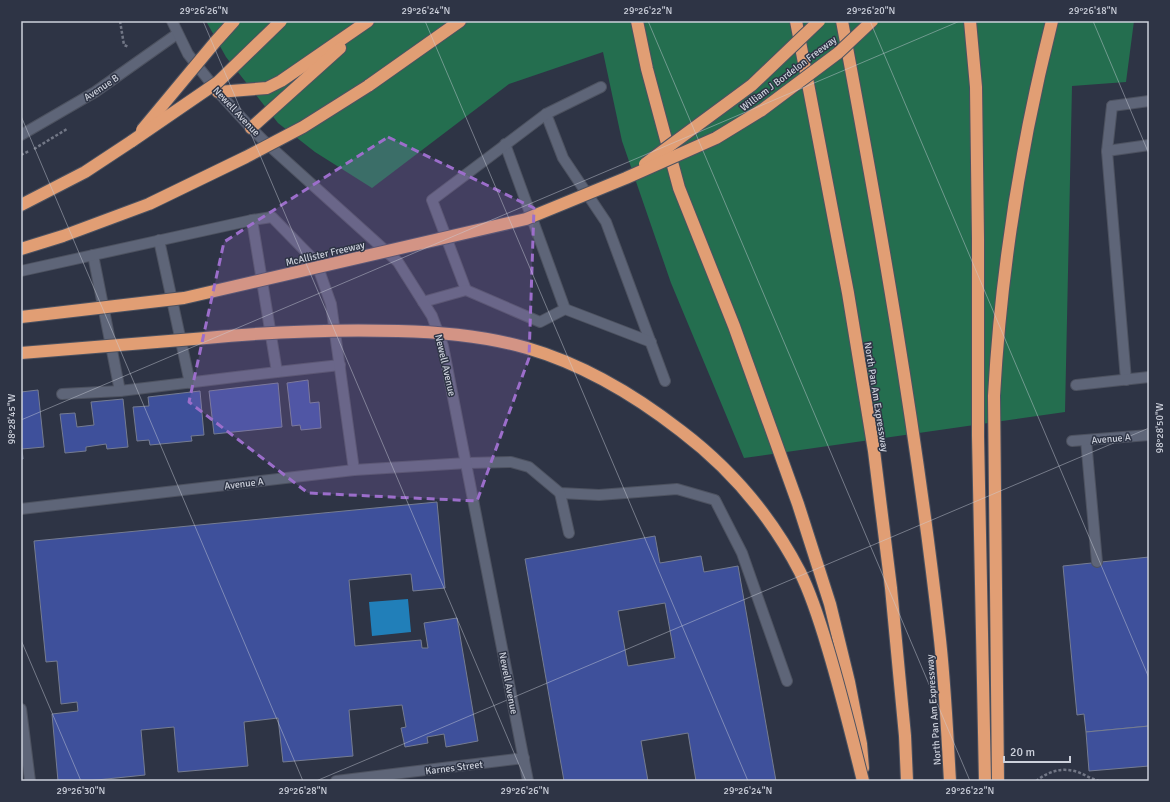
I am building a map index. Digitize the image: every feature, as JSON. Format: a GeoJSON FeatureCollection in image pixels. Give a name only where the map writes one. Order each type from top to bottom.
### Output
{"type":"FeatureCollection","features":[{"type":"Feature","properties":{"kind":"highway"},"geometry":{"type":"LineString","coordinates":[[132,141],[234,21]]}},
{"type":"Feature","properties":{"kind":"highway"},"geometry":{"type":"LineString","coordinates":[[21,205],[85,172],[218,82],[281,21]]}},
{"type":"Feature","properties":{"kind":"highway"},"geometry":{"type":"LineString","coordinates":[[218,92],[267,88],[300,69],[369,21]]}},
{"type":"Feature","properties":{"kind":"highway"},"geometry":{"type":"LineString","coordinates":[[251,128],[369,21]]}},
{"type":"Feature","properties":{"kind":"highway"},"geometry":{"type":"LineString","coordinates":[[21,249],[63,236],[149,204],[246,157],[297,130],[368,86],[460,21]]}},
{"type":"Feature","properties":{"kind":"highway"},"geometry":{"type":"LineString","coordinates":[[637,21],[647,69],[679,188],[734,326],[798,504],[830,604],[850,682],[861,744],[864,781]]}},
{"type":"Feature","properties":{"kind":"highway","name":"North Pan Am Expressway"},"geometry":{"type":"LineString","coordinates":[[796,21],[848,293],[874,451],[892,596],[905,736],[907,781]]}},
{"type":"Feature","properties":{"kind":"highway"},"geometry":{"type":"LineString","coordinates":[[626,178],[752,84],[819,21]]}},
{"type":"Feature","properties":{"kind":"highway","name":"North Pan Am Expressway"},"geometry":{"type":"LineString","coordinates":[[842,21],[879,218],[915,443],[939,633],[950,781]]}},
{"type":"Feature","properties":{"kind":"highway","name":"William J Bordelon Freeway"},"geometry":{"type":"LineString","coordinates":[[626,178],[716,138],[762,110],[838,52],[872,21]]}},
{"type":"Feature","properties":{"kind":"highway"},"geometry":{"type":"LineString","coordinates":[[970,21],[976,88],[978,436],[985,781]]}},
{"type":"Feature","properties":{"kind":"highway"},"geometry":{"type":"LineString","coordinates":[[998,781],[994,445],[996,349],[1009,238],[1023,151],[1052,21]]}},
{"type":"Feature","properties":{"kind":"highway","name":"McAllister Freeway"},"geometry":{"type":"LineString","coordinates":[[21,317],[184,298],[526,218],[626,178]]}},
{"type":"Feature","properties":{"kind":"highway"},"geometry":{"type":"LineString","coordinates":[[21,353],[253,333],[341,330],[421,332],[462,335],[528,349],[595,376],[633,396],[698,444],[724,467],[749,494],[781,538],[800,573],[816,610],[837,679],[864,781]]}},
{"type":"Feature","properties":{"kind":"street","name":"Newell Avenue"},"geometry":{"type":"LineString","coordinates":[[172,21],[188,54],[218,92],[251,128],[398,262],[432,316],[443,346],[528,781]]}},
{"type":"Feature","properties":{"kind":"street","name":"Avenue B"},"geometry":{"type":"LineString","coordinates":[[21,135],[95,92],[177,34]]}},
{"type":"Feature","properties":{"kind":"street"},"geometry":{"type":"LineString","coordinates":[[466,290],[432,200],[546,114],[601,87]]}},
{"type":"Feature","properties":{"kind":"street"},"geometry":{"type":"LineString","coordinates":[[1126,380],[1108,151],[1112,106],[1149,101]]}},
{"type":"Feature","properties":{"kind":"street"},"geometry":{"type":"LineString","coordinates":[[546,114],[562,158],[606,222],[665,381]]}},
{"type":"Feature","properties":{"kind":"street"},"geometry":{"type":"LineString","coordinates":[[505,144],[565,309]]}},
{"type":"Feature","properties":{"kind":"street"},"geometry":{"type":"LineString","coordinates":[[1108,151],[1149,145]]}},
{"type":"Feature","properties":{"kind":"street"},"geometry":{"type":"LineString","coordinates":[[21,271],[159,240],[272,217],[316,262],[331,304],[354,470]]}},
{"type":"Feature","properties":{"kind":"street"},"geometry":{"type":"LineString","coordinates":[[252,220],[277,372]]}},
{"type":"Feature","properties":{"kind":"street"},"geometry":{"type":"LineString","coordinates":[[159,240],[190,383]]}},
{"type":"Feature","properties":{"kind":"street"},"geometry":{"type":"LineString","coordinates":[[93,255],[120,391]]}},
{"type":"Feature","properties":{"kind":"street"},"geometry":{"type":"LineString","coordinates":[[423,302],[466,290],[540,322],[565,309],[651,342]]}},
{"type":"Feature","properties":{"kind":"street"},"geometry":{"type":"LineString","coordinates":[[62,394],[120,391],[340,365]]}},
{"type":"Feature","properties":{"kind":"street"},"geometry":{"type":"LineString","coordinates":[[1076,384],[1149,377]]}},
{"type":"Feature","properties":{"kind":"street","name":"Avenue A"},"geometry":{"type":"LineString","coordinates":[[1072,441],[1149,435]]}},
{"type":"Feature","properties":{"kind":"street"},"geometry":{"type":"LineString","coordinates":[[1086,440],[1097,562]]}},
{"type":"Feature","properties":{"kind":"street","name":"Avenue A"},"geometry":{"type":"LineString","coordinates":[[21,509],[354,470],[467,463],[511,462],[529,467],[560,493]]}},
{"type":"Feature","properties":{"kind":"street"},"geometry":{"type":"LineString","coordinates":[[569,533],[560,493],[599,495],[677,489],[716,500],[742,553],[787,681]]}},
{"type":"Feature","properties":{"kind":"street"},"geometry":{"type":"LineString","coordinates":[[21,708],[30,781]]}},
{"type":"Feature","properties":{"kind":"street","name":"Karnes Street"},"geometry":{"type":"LineString","coordinates":[[336,781],[524,758]]}},
{"type":"Feature","properties":{"kind":"path"},"geometry":{"type":"LineString","coordinates":[[120,21],[124,45],[129,47]]}},
{"type":"Feature","properties":{"kind":"path"},"geometry":{"type":"LineString","coordinates":[[1036,781],[1045,774],[1066,769],[1079,772],[1100,781]]}},
{"type":"Feature","properties":{"kind":"highlighted area"},"geometry":{"type":"Polygon","coordinates":[[[388,137],[534,208],[529,358],[477,501],[308,493],[189,402],[224,242],[388,137]]]}},
{"type":"Feature","properties":{"kind":"green space"},"geometry":{"type":"Polygon","coordinates":[[[206,21],[1134,21],[1126,82],[1072,86],[1065,412],[744,458],[671,283],[622,141],[603,52],[509,84],[372,188],[315,152],[278,123],[226,57],[206,21]]]}},
{"type":"Feature","properties":{"kind":"water"},"geometry":{"type":"Polygon","coordinates":[[[408,599],[411,632],[372,636],[369,602],[408,599]]]}},
{"type":"Feature","properties":{"kind":"building"},"geometry":{"type":"Polygon","coordinates":[[[308,380],[310,403],[319,402],[321,428],[301,430],[300,425],[292,426],[287,383],[308,380]]]}},
{"type":"Feature","properties":{"kind":"building"},"geometry":{"type":"Polygon","coordinates":[[[278,383],[282,427],[214,434],[209,391],[278,383]]]}},
{"type":"Feature","properties":{"kind":"building"},"geometry":{"type":"Polygon","coordinates":[[[38,390],[44,447],[22,449],[23,459],[21,459],[21,392],[38,390]]]}},
{"type":"Feature","properties":{"kind":"building"},"geometry":{"type":"Polygon","coordinates":[[[200,391],[204,435],[191,436],[192,441],[150,445],[149,440],[137,441],[133,407],[149,406],[148,397],[200,391]]]}},
{"type":"Feature","properties":{"kind":"building"},"geometry":{"type":"Polygon","coordinates":[[[123,399],[128,447],[107,449],[106,444],[86,447],[86,451],[65,453],[60,414],[75,413],[77,427],[94,425],[91,402],[123,399]]]}},
{"type":"Feature","properties":{"kind":"building"},"geometry":{"type":"Polygon","coordinates":[[[437,502],[445,588],[413,591],[411,574],[349,580],[355,646],[421,640],[422,648],[428,648],[424,623],[457,618],[478,741],[446,747],[444,734],[427,737],[428,743],[405,747],[401,728],[406,727],[402,705],[349,710],[353,756],[283,762],[278,718],[244,722],[248,766],[178,772],[174,727],[141,730],[145,775],[87,781],[58,781],[52,714],[78,711],[77,702],[61,704],[57,661],[46,662],[34,541],[437,502]]]}},
{"type":"Feature","properties":{"kind":"building"},"geometry":{"type":"Polygon","coordinates":[[[655,536],[660,563],[701,556],[704,572],[738,566],[776,781],[696,781],[688,733],[641,741],[648,781],[564,781],[525,559],[655,536]],[[665,603],[618,611],[628,666],[675,658],[665,603]]]}},
{"type":"Feature","properties":{"kind":"building"},"geometry":{"type":"Polygon","coordinates":[[[1149,557],[1149,726],[1086,732],[1084,714],[1077,715],[1063,566],[1149,557]]]}},
{"type":"Feature","properties":{"kind":"building"},"geometry":{"type":"Polygon","coordinates":[[[1149,726],[1149,766],[1089,771],[1086,732],[1149,726]]]}}]}
